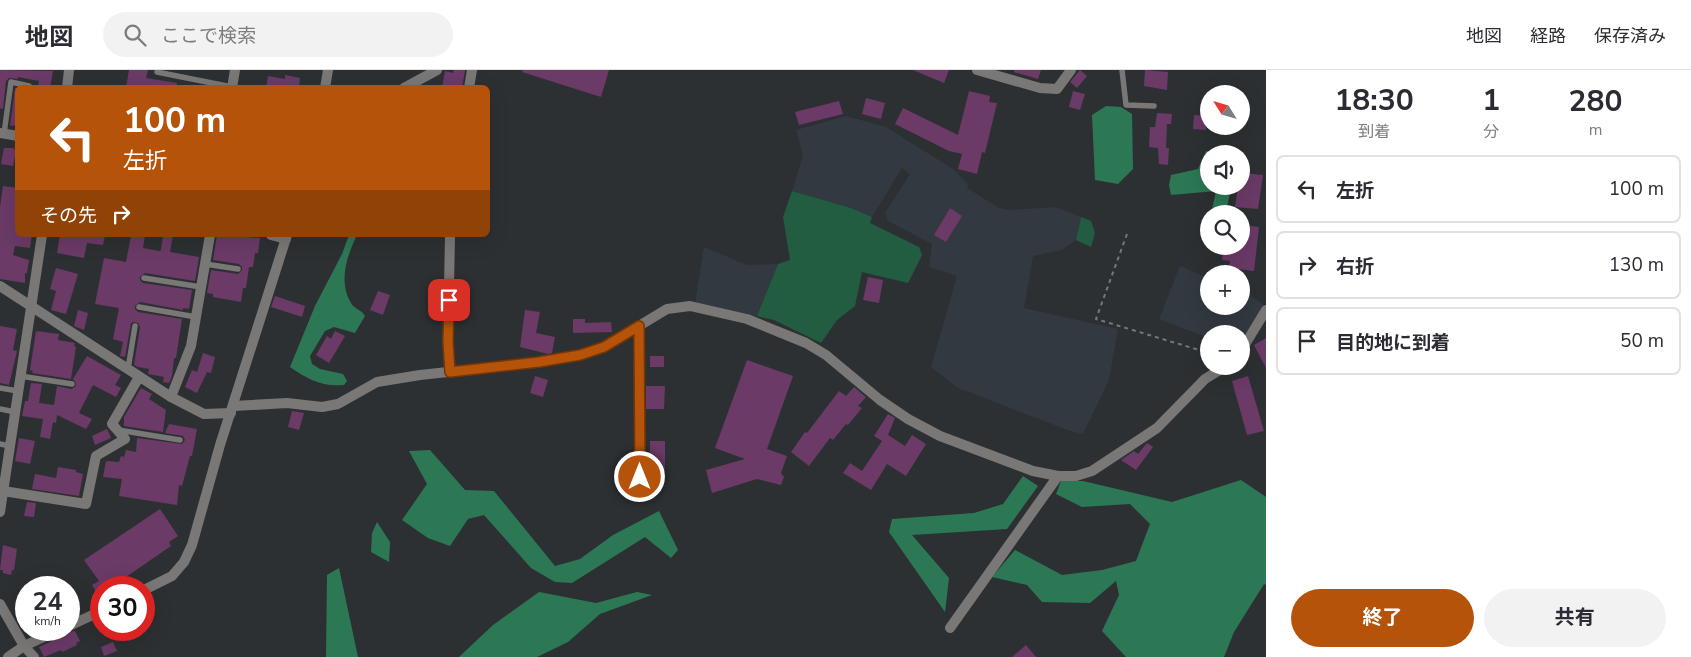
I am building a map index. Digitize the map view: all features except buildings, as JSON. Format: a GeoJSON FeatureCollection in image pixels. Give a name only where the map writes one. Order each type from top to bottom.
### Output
{"type":"FeatureCollection","features":[{"type":"Feature","properties":{"kind":"street"},"geometry":{"type":"LineString","coordinates":[[68,85],[70,70]]}},
{"type":"Feature","properties":{"kind":"street"},"geometry":{"type":"LineString","coordinates":[[232,85],[235,70]]}},
{"type":"Feature","properties":{"kind":"street"},"geometry":{"type":"LineString","coordinates":[[328,70],[329,85]]}},
{"type":"Feature","properties":{"kind":"street"},"geometry":{"type":"LineString","coordinates":[[410,85],[437,70]]}},
{"type":"Feature","properties":{"kind":"street"},"geometry":{"type":"LineString","coordinates":[[470,85],[472,70]]}},
{"type":"Feature","properties":{"kind":"street"},"geometry":{"type":"LineString","coordinates":[[977,70],[1040,88],[1057,89],[1071,70]]}},
{"type":"Feature","properties":{"kind":"street"},"geometry":{"type":"LineString","coordinates":[[2,134],[15,136]]}},
{"type":"Feature","properties":{"kind":"street"},"geometry":{"type":"LineString","coordinates":[[0,512],[5,445],[15,412],[42,237]]}},
{"type":"Feature","properties":{"kind":"street"},"geometry":{"type":"LineString","coordinates":[[171,397],[191,346],[210,237]]}},
{"type":"Feature","properties":{"kind":"street"},"geometry":{"type":"LineString","coordinates":[[155,584],[172,576],[184,562],[192,545],[220,446],[286,237]]}},
{"type":"Feature","properties":{"kind":"street"},"geometry":{"type":"LineString","coordinates":[[450,237],[448,342],[450,372]]}},
{"type":"Feature","properties":{"kind":"street"},"geometry":{"type":"LineString","coordinates":[[0,286],[171,397],[204,414],[288,403],[322,407],[338,404],[377,382],[420,375],[539,362],[580,355],[604,347],[667,309],[690,306],[747,319],[806,343],[820,351],[880,400],[908,419],[940,436],[1033,472],[1058,476],[1076,476],[1092,471],[1158,428],[1212,375]]}},
{"type":"Feature","properties":{"kind":"street"},"geometry":{"type":"LineString","coordinates":[[1250,336],[1266,310]]}},
{"type":"Feature","properties":{"kind":"street"},"geometry":{"type":"LineString","coordinates":[[639,326],[640,477]]}},
{"type":"Feature","properties":{"kind":"street"},"geometry":{"type":"LineString","coordinates":[[3,491],[86,504],[96,456],[126,439],[112,424],[140,377]]}},
{"type":"Feature","properties":{"kind":"street"},"geometry":{"type":"LineString","coordinates":[[950,628],[1058,476]]}},
{"type":"Feature","properties":{"kind":"street"},"geometry":{"type":"LineString","coordinates":[[0,604],[24,646],[34,657]]}},
{"type":"Feature","properties":{"kind":"street"},"geometry":{"type":"LineString","coordinates":[[8,657],[35,641]]}},
{"type":"Feature","properties":{"kind":"lane"},"geometry":{"type":"LineString","coordinates":[[1122,70],[1126,105],[1154,106]]}},
{"type":"Feature","properties":{"kind":"lane"},"geometry":{"type":"LineString","coordinates":[[157,72],[222,85]]}},
{"type":"Feature","properties":{"kind":"lane"},"geometry":{"type":"LineString","coordinates":[[2,134],[11,82],[24,85]]}},
{"type":"Feature","properties":{"kind":"lane"},"geometry":{"type":"LineString","coordinates":[[205,264],[238,269]]}},
{"type":"Feature","properties":{"kind":"lane"},"geometry":{"type":"LineString","coordinates":[[144,278],[201,287]]}},
{"type":"Feature","properties":{"kind":"lane"},"geometry":{"type":"LineString","coordinates":[[139,307],[196,316]]}},
{"type":"Feature","properties":{"kind":"lane"},"geometry":{"type":"LineString","coordinates":[[128,369],[135,326]]}},
{"type":"Feature","properties":{"kind":"lane"},"geometry":{"type":"LineString","coordinates":[[20,376],[72,384]]}},
{"type":"Feature","properties":{"kind":"lane"},"geometry":{"type":"LineString","coordinates":[[0,388],[18,391]]}},
{"type":"Feature","properties":{"kind":"lane"},"geometry":{"type":"LineString","coordinates":[[0,410],[15,412]]}},
{"type":"Feature","properties":{"kind":"lane"},"geometry":{"type":"LineString","coordinates":[[118,430],[180,440]]}},
{"type":"Feature","properties":{"kind":"path"},"geometry":{"type":"LineString","coordinates":[[1127,234],[1096,319],[1200,350]]}},
{"type":"Feature","properties":{"kind":"shaded area"},"geometry":{"type":"Polygon","coordinates":[[[846,116],[886,127],[953,169],[968,184],[967,188],[999,208],[1009,210],[1056,207],[1081,217],[1076,240],[1062,250],[1033,256],[1024,308],[1118,329],[1109,380],[1083,434],[1073,432],[958,388],[931,367],[957,276],[929,267],[932,244],[888,221],[885,213],[910,174],[902,168],[872,217],[851,208],[792,191],[803,155],[796,130],[846,116]]]}},
{"type":"Feature","properties":{"kind":"shaded area"},"geometry":{"type":"Polygon","coordinates":[[[704,247],[747,265],[778,264],[757,316],[695,303],[704,247]]]}},
{"type":"Feature","properties":{"kind":"shaded area"},"geometry":{"type":"Polygon","coordinates":[[[1180,266],[1200,275],[1200,315],[1250,315],[1250,296],[1264,305],[1250,327],[1250,325],[1200,325],[1200,335],[1159,319],[1180,266]]]}},
{"type":"Feature","properties":{"kind":"green space"},"geometry":{"type":"Polygon","coordinates":[[[1106,106],[1121,107],[1132,114],[1133,169],[1118,184],[1095,180],[1092,115],[1106,106]]]}},
{"type":"Feature","properties":{"kind":"green space"},"geometry":{"type":"Polygon","coordinates":[[[1200,164],[1200,192],[1171,195],[1169,185],[1171,175],[1198,169],[1200,164]]]}},
{"type":"Feature","properties":{"kind":"green space"},"geometry":{"type":"Polygon","coordinates":[[[792,191],[851,208],[872,217],[870,223],[919,247],[922,255],[908,283],[862,272],[855,306],[837,320],[821,343],[774,320],[757,316],[778,264],[790,260],[783,217],[792,191]]]}},
{"type":"Feature","properties":{"kind":"green space"},"geometry":{"type":"Polygon","coordinates":[[[1215,195],[1229,195],[1228,205],[1213,205],[1215,195]]]}},
{"type":"Feature","properties":{"kind":"green space"},"geometry":{"type":"Polygon","coordinates":[[[1081,217],[1091,221],[1095,233],[1091,247],[1076,240],[1081,217]]]}},
{"type":"Feature","properties":{"kind":"green space"},"geometry":{"type":"Polygon","coordinates":[[[348,237],[356,237],[347,260],[345,286],[352,305],[365,316],[355,333],[334,327],[325,331],[310,356],[312,364],[320,369],[343,374],[347,381],[344,385],[328,385],[309,378],[290,367],[315,306],[342,254],[348,237]]]}},
{"type":"Feature","properties":{"kind":"green space"},"geometry":{"type":"Polygon","coordinates":[[[430,450],[465,490],[494,491],[555,566],[580,559],[613,535],[659,511],[678,550],[671,558],[645,537],[572,583],[555,582],[531,568],[484,515],[468,519],[450,546],[428,538],[402,520],[427,484],[409,451],[430,450]]]}},
{"type":"Feature","properties":{"kind":"green space"},"geometry":{"type":"Polygon","coordinates":[[[1023,476],[1038,486],[1007,529],[912,535],[949,578],[945,612],[889,532],[892,519],[974,513],[1003,504],[1023,476]]]}},
{"type":"Feature","properties":{"kind":"green space"},"geometry":{"type":"Polygon","coordinates":[[[1241,480],[1266,497],[1266,585],[1264,584],[1234,632],[1224,657],[1126,657],[1102,631],[1119,595],[1116,581],[1090,603],[1042,602],[1027,585],[992,577],[1015,550],[1062,575],[1102,570],[1136,561],[1150,524],[1130,504],[1082,507],[1056,494],[1061,481],[1083,481],[1172,502],[1241,480]]]}},
{"type":"Feature","properties":{"kind":"green space"},"geometry":{"type":"Polygon","coordinates":[[[377,522],[390,542],[389,562],[371,552],[372,533],[377,522]]]}},
{"type":"Feature","properties":{"kind":"green space"},"geometry":{"type":"Polygon","coordinates":[[[339,568],[358,657],[326,657],[327,575],[339,568]]]}},
{"type":"Feature","properties":{"kind":"green space"},"geometry":{"type":"Polygon","coordinates":[[[539,592],[596,603],[637,592],[652,595],[600,614],[568,642],[537,657],[459,657],[493,625],[539,592]]]}},
{"type":"Feature","properties":{"kind":"route"},"geometry":{"type":"LineString","coordinates":[[449,300],[448,342],[450,372],[539,362],[580,355],[604,347],[639,326],[640,477]]}}]}
